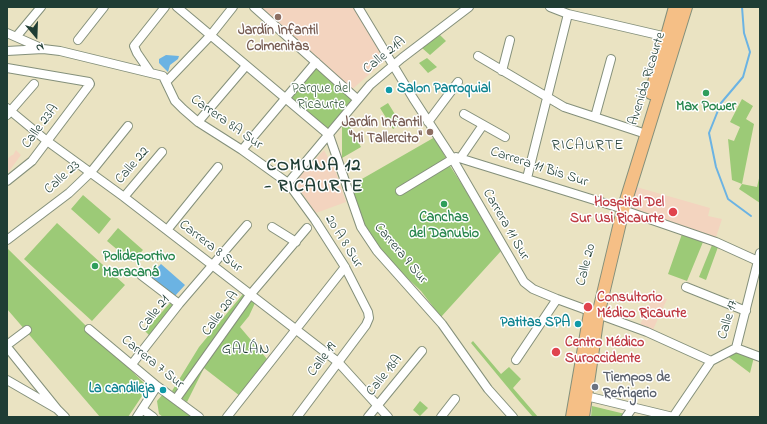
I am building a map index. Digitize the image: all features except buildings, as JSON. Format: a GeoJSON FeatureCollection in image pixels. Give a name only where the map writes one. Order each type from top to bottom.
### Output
{"type":"FeatureCollection","features":[{"type":"Feature","properties":{"kind":"main road"},"geometry":{"type":"LineString","coordinates":[[620,209],[675,7]]}},
{"type":"Feature","properties":{"kind":"main road","name":"Avenida Ricaurte"},"geometry":{"type":"LineString","coordinates":[[583,417],[594,314],[620,209],[686,7]]}},
{"type":"Feature","properties":{"kind":"main road"},"geometry":{"type":"LineString","coordinates":[[572,417],[594,314]]}},
{"type":"Feature","properties":{"kind":"street"},"geometry":{"type":"LineString","coordinates":[[16,37],[41,7]]}},
{"type":"Feature","properties":{"kind":"street"},"geometry":{"type":"LineString","coordinates":[[78,40],[104,7]]}},
{"type":"Feature","properties":{"kind":"street"},"geometry":{"type":"LineString","coordinates":[[150,72],[136,53],[134,46],[165,7]]}},
{"type":"Feature","properties":{"kind":"street"},"geometry":{"type":"LineString","coordinates":[[177,7],[245,67],[329,135],[288,183]]}},
{"type":"Feature","properties":{"kind":"street"},"geometry":{"type":"LineString","coordinates":[[7,51],[43,49],[67,53],[150,72],[163,76],[167,80],[210,36],[233,7]]}},
{"type":"Feature","properties":{"kind":"street"},"geometry":{"type":"LineString","coordinates":[[254,7],[357,99]]}},
{"type":"Feature","properties":{"kind":"street","name":"Carrera 11 Sur"},"geometry":{"type":"LineString","coordinates":[[358,7],[428,122],[452,158],[519,275],[533,289],[594,314],[647,332],[711,361]]}},
{"type":"Feature","properties":{"kind":"street","name":"Calle 21A"},"geometry":{"type":"LineString","coordinates":[[329,135],[370,85],[393,65],[469,7]]}},
{"type":"Feature","properties":{"kind":"street"},"geometry":{"type":"LineString","coordinates":[[550,7],[568,14],[667,37]]}},
{"type":"Feature","properties":{"kind":"street"},"geometry":{"type":"LineString","coordinates":[[527,178],[568,14]]}},
{"type":"Feature","properties":{"kind":"street"},"geometry":{"type":"LineString","coordinates":[[7,33],[43,49]]}},
{"type":"Feature","properties":{"kind":"street"},"geometry":{"type":"LineString","coordinates":[[502,71],[510,40]]}},
{"type":"Feature","properties":{"kind":"street"},"geometry":{"type":"LineString","coordinates":[[478,56],[564,107],[640,132]]}},
{"type":"Feature","properties":{"kind":"street"},"geometry":{"type":"LineString","coordinates":[[594,117],[610,60]]}},
{"type":"Feature","properties":{"kind":"street"},"geometry":{"type":"LineString","coordinates":[[242,150],[316,62]]}},
{"type":"Feature","properties":{"kind":"street"},"geometry":{"type":"LineString","coordinates":[[198,122],[245,67]]}},
{"type":"Feature","properties":{"kind":"street","name":"Calle 23A"},"geometry":{"type":"LineString","coordinates":[[7,68],[89,82],[90,84],[32,161],[7,181]]}},
{"type":"Feature","properties":{"kind":"street","name":"Carrera 8A Sur"},"geometry":{"type":"LineString","coordinates":[[167,80],[175,101],[198,122],[242,150],[288,183]]}},
{"type":"Feature","properties":{"kind":"street"},"geometry":{"type":"LineString","coordinates":[[428,122],[458,82]]}},
{"type":"Feature","properties":{"kind":"street"},"geometry":{"type":"LineString","coordinates":[[8,111],[34,84]]}},
{"type":"Feature","properties":{"kind":"street","name":"Carrera 8 Sur"},"geometry":{"type":"LineString","coordinates":[[8,111],[47,142],[124,197],[338,362],[378,404],[388,417]]}},
{"type":"Feature","properties":{"kind":"street"},"geometry":{"type":"LineString","coordinates":[[464,114],[505,137]]}},
{"type":"Feature","properties":{"kind":"street"},"geometry":{"type":"LineString","coordinates":[[461,157],[483,125]]}},
{"type":"Feature","properties":{"kind":"street","name":"Calle 23"},"geometry":{"type":"LineString","coordinates":[[7,240],[63,197],[91,172],[128,126]]}},
{"type":"Feature","properties":{"kind":"street","name":"Carrera 9 Sur"},"geometry":{"type":"LineString","coordinates":[[329,135],[361,228],[377,252],[442,324],[492,394],[512,417]]}},
{"type":"Feature","properties":{"kind":"street","name":"Calle 22"},"geometry":{"type":"LineString","coordinates":[[124,197],[162,152]]}},
{"type":"Feature","properties":{"kind":"street","name":"Carrera 11 Bis Sur"},"geometry":{"type":"LineString","coordinates":[[452,158],[461,157],[620,209],[716,242],[759,262]]}},
{"type":"Feature","properties":{"kind":"street"},"geometry":{"type":"LineString","coordinates":[[400,191],[452,158]]}},
{"type":"Feature","properties":{"kind":"street"},"geometry":{"type":"LineString","coordinates":[[167,230],[218,167]]}},
{"type":"Feature","properties":{"kind":"street","name":"20 A 8 Sur"},"geometry":{"type":"LineString","coordinates":[[288,183],[315,220],[345,267],[368,312],[369,318]]}},
{"type":"Feature","properties":{"kind":"street","name":"Calle 21"},"geometry":{"type":"LineString","coordinates":[[132,364],[178,304],[247,225]]}},
{"type":"Feature","properties":{"kind":"street"},"geometry":{"type":"LineString","coordinates":[[272,228],[296,242]]}},
{"type":"Feature","properties":{"kind":"street","name":"Calle 20A"},"geometry":{"type":"LineString","coordinates":[[176,399],[250,295],[307,228]]}},
{"type":"Feature","properties":{"kind":"street","name":"Calle 17"},"geometry":{"type":"LineString","coordinates":[[673,417],[711,361],[736,348],[759,262],[760,253]]}},
{"type":"Feature","properties":{"kind":"street"},"geometry":{"type":"LineString","coordinates":[[227,417],[345,267]]}},
{"type":"Feature","properties":{"kind":"street"},"geometry":{"type":"LineString","coordinates":[[141,275],[178,304]]}},
{"type":"Feature","properties":{"kind":"street"},"geometry":{"type":"LineString","coordinates":[[686,287],[746,311]]}},
{"type":"Feature","properties":{"kind":"street"},"geometry":{"type":"LineString","coordinates":[[516,360],[557,299]]}},
{"type":"Feature","properties":{"kind":"street","name":"Calle 19"},"geometry":{"type":"LineString","coordinates":[[297,417],[366,325],[369,318]]}},
{"type":"Feature","properties":{"kind":"street","name":"Carrera 7 Sur"},"geometry":{"type":"LineString","coordinates":[[89,329],[157,386],[199,417]]}},
{"type":"Feature","properties":{"kind":"street"},"geometry":{"type":"LineString","coordinates":[[27,330],[7,346],[65,417]]}},
{"type":"Feature","properties":{"kind":"street"},"geometry":{"type":"LineString","coordinates":[[736,348],[760,357]]}},
{"type":"Feature","properties":{"kind":"street","name":"Calle 18A"},"geometry":{"type":"LineString","coordinates":[[368,417],[422,351]]}},
{"type":"Feature","properties":{"kind":"street"},"geometry":{"type":"LineString","coordinates":[[7,380],[57,409]]}},
{"type":"Feature","properties":{"kind":"street"},"geometry":{"type":"LineString","coordinates":[[137,417],[157,386]]}},
{"type":"Feature","properties":{"kind":"street"},"geometry":{"type":"LineString","coordinates":[[586,396],[673,417]]}},
{"type":"Feature","properties":{"kind":"street"},"geometry":{"type":"LineString","coordinates":[[441,417],[455,399]]}},
{"type":"Feature","properties":{"kind":"street"},"geometry":{"type":"LineString","coordinates":[[626,417],[633,407]]}},
{"type":"Feature","properties":{"kind":"street"},"geometry":{"type":"LineString","coordinates":[[142,409],[153,417]]}},
{"type":"Feature","properties":{"kind":"shaded area"},"geometry":{"type":"Polygon","coordinates":[[[257,7],[355,7],[387,59],[349,92],[257,7]]]}},
{"type":"Feature","properties":{"kind":"shaded area"},"geometry":{"type":"Polygon","coordinates":[[[16,150],[21,155],[7,174],[7,159],[13,155],[16,150]]]}},
{"type":"Feature","properties":{"kind":"shaded area"},"geometry":{"type":"Polygon","coordinates":[[[324,150],[336,173],[346,202],[316,213],[294,182],[324,150]]]}},
{"type":"Feature","properties":{"kind":"shaded area","name":"Hospital Del Sur Usi Ricaurte"},"geometry":{"type":"Polygon","coordinates":[[[633,186],[710,208],[708,216],[722,219],[715,240],[625,207],[633,186]]]}},
{"type":"Feature","properties":{"kind":"shaded area"},"geometry":{"type":"Polygon","coordinates":[[[653,296],[667,299],[652,332],[639,327],[653,296]]]}},
{"type":"Feature","properties":{"kind":"green space"},"geometry":{"type":"Polygon","coordinates":[[[439,34],[446,41],[430,55],[422,48],[439,34]]]}},
{"type":"Feature","properties":{"kind":"green space"},"geometry":{"type":"Polygon","coordinates":[[[427,58],[437,67],[428,73],[419,63],[427,58]]]}},
{"type":"Feature","properties":{"kind":"green space","name":"Parque del Ricaurte"},"geometry":{"type":"Polygon","coordinates":[[[317,67],[355,99],[328,132],[288,100],[317,67]]]}},
{"type":"Feature","properties":{"kind":"green space"},"geometry":{"type":"Polygon","coordinates":[[[742,99],[753,106],[746,119],[754,124],[742,184],[732,180],[728,139],[734,141],[740,127],[730,122],[742,99]]]}},
{"type":"Feature","properties":{"kind":"green space"},"geometry":{"type":"Polygon","coordinates":[[[388,103],[401,124],[393,129],[380,108],[388,103]]]}},
{"type":"Feature","properties":{"kind":"green space"},"geometry":{"type":"Polygon","coordinates":[[[346,120],[361,147],[342,158],[342,126],[346,120]]]}},
{"type":"Feature","properties":{"kind":"green space"},"geometry":{"type":"Polygon","coordinates":[[[435,137],[450,166],[474,203],[501,251],[441,317],[421,291],[379,251],[363,226],[348,187],[435,137]]]}},
{"type":"Feature","properties":{"kind":"green space"},"geometry":{"type":"Polygon","coordinates":[[[760,174],[760,203],[739,189],[742,184],[757,187],[760,174]]]}},
{"type":"Feature","properties":{"kind":"green space"},"geometry":{"type":"Polygon","coordinates":[[[83,195],[111,219],[99,234],[71,209],[83,195]]]}},
{"type":"Feature","properties":{"kind":"green space"},"geometry":{"type":"Polygon","coordinates":[[[57,223],[125,285],[92,321],[24,259],[57,223]]]}},
{"type":"Feature","properties":{"kind":"green space"},"geometry":{"type":"Polygon","coordinates":[[[118,228],[143,250],[132,262],[107,241],[118,228]]]}},
{"type":"Feature","properties":{"kind":"green space"},"geometry":{"type":"Polygon","coordinates":[[[682,234],[703,242],[687,281],[668,274],[682,234]]]}},
{"type":"Feature","properties":{"kind":"green space"},"geometry":{"type":"Polygon","coordinates":[[[712,245],[718,247],[706,280],[699,277],[712,245]]]}},
{"type":"Feature","properties":{"kind":"green space"},"geometry":{"type":"Polygon","coordinates":[[[7,248],[148,387],[128,417],[100,417],[7,309],[7,248]]]}},
{"type":"Feature","properties":{"kind":"green space"},"geometry":{"type":"Polygon","coordinates":[[[243,294],[255,303],[249,316],[240,327],[267,359],[240,396],[204,368],[187,402],[172,391],[199,347],[243,294]]]}},
{"type":"Feature","properties":{"kind":"green space"},"geometry":{"type":"Polygon","coordinates":[[[170,303],[174,306],[150,336],[145,331],[170,303]]]}},
{"type":"Feature","properties":{"kind":"green space"},"geometry":{"type":"Polygon","coordinates":[[[473,341],[501,374],[509,367],[521,379],[513,388],[538,417],[533,417],[519,401],[471,343],[473,341]]]}},
{"type":"Feature","properties":{"kind":"green space"},"geometry":{"type":"Polygon","coordinates":[[[736,351],[754,357],[750,373],[726,355],[736,351]]]}},
{"type":"Feature","properties":{"kind":"green space"},"geometry":{"type":"Polygon","coordinates":[[[163,394],[193,417],[163,417],[159,414],[157,401],[163,394]]]}},
{"type":"Feature","properties":{"kind":"green space"},"geometry":{"type":"Polygon","coordinates":[[[420,401],[428,408],[420,416],[413,410],[420,401]]]}},
{"type":"Feature","properties":{"kind":"green space"},"geometry":{"type":"Polygon","coordinates":[[[592,406],[625,414],[623,417],[591,417],[592,406]]]}},
{"type":"Feature","properties":{"kind":"water"},"geometry":{"type":"Polygon","coordinates":[[[166,55],[179,56],[178,59],[170,65],[168,72],[159,63],[159,59],[166,55]]]}},
{"type":"Feature","properties":{"kind":"water"},"geometry":{"type":"Polygon","coordinates":[[[161,264],[185,285],[174,297],[149,276],[161,264]]]}},
{"type":"Feature","properties":{"kind":"waterway"},"geometry":{"type":"LineString","coordinates":[[742,7],[744,33],[750,52],[743,77],[721,103],[709,133],[716,167],[728,199],[751,216]]}},
{"type":"Feature","properties":{"kind":"place","name":"Jardín Infantil Colmenitas"},"geometry":{"type":"Point","coordinates":[278,17]}},
{"type":"Feature","properties":{"kind":"place","name":"Salon Parroquial"},"geometry":{"type":"Point","coordinates":[389,90]}},
{"type":"Feature","properties":{"kind":"place","name":"Max Power"},"geometry":{"type":"Point","coordinates":[706,93]}},
{"type":"Feature","properties":{"kind":"place","name":"Jardín Infantil \"Mi Tallercito\""},"geometry":{"type":"Point","coordinates":[430,132]}},
{"type":"Feature","properties":{"kind":"place","name":"Canchas del Danubio"},"geometry":{"type":"Point","coordinates":[444,204]}},
{"type":"Feature","properties":{"kind":"place","name":"Hospital Del Sur Usi Ricaurte"},"geometry":{"type":"Point","coordinates":[673,212]}},
{"type":"Feature","properties":{"kind":"place","name":"Polideportivo Maracaná"},"geometry":{"type":"Point","coordinates":[95,266]}},
{"type":"Feature","properties":{"kind":"place","name":"Consultorio Médico Ricaurte"},"geometry":{"type":"Point","coordinates":[588,307]}},
{"type":"Feature","properties":{"kind":"place","name":"Patitas SPA"},"geometry":{"type":"Point","coordinates":[578,324]}},
{"type":"Feature","properties":{"kind":"place","name":"Centro Médico Suroccidente"},"geometry":{"type":"Point","coordinates":[556,352]}},
{"type":"Feature","properties":{"kind":"place","name":"Tiempos de Refrigerio"},"geometry":{"type":"Point","coordinates":[595,387]}},
{"type":"Feature","properties":{"kind":"place","name":"La candileja"},"geometry":{"type":"Point","coordinates":[163,390]}},
{"type":"Feature","properties":{"kind":"district","name":"RICAURTE"},"geometry":{"type":"Point","coordinates":[588,147]}},
{"type":"Feature","properties":{"kind":"district","name":"COMUNA 12 - RICAURTE"},"geometry":{"type":"Point","coordinates":[314,177]}},
{"type":"Feature","properties":{"kind":"district","name":"GALÁN"},"geometry":{"type":"Point","coordinates":[246,351]}}]}
